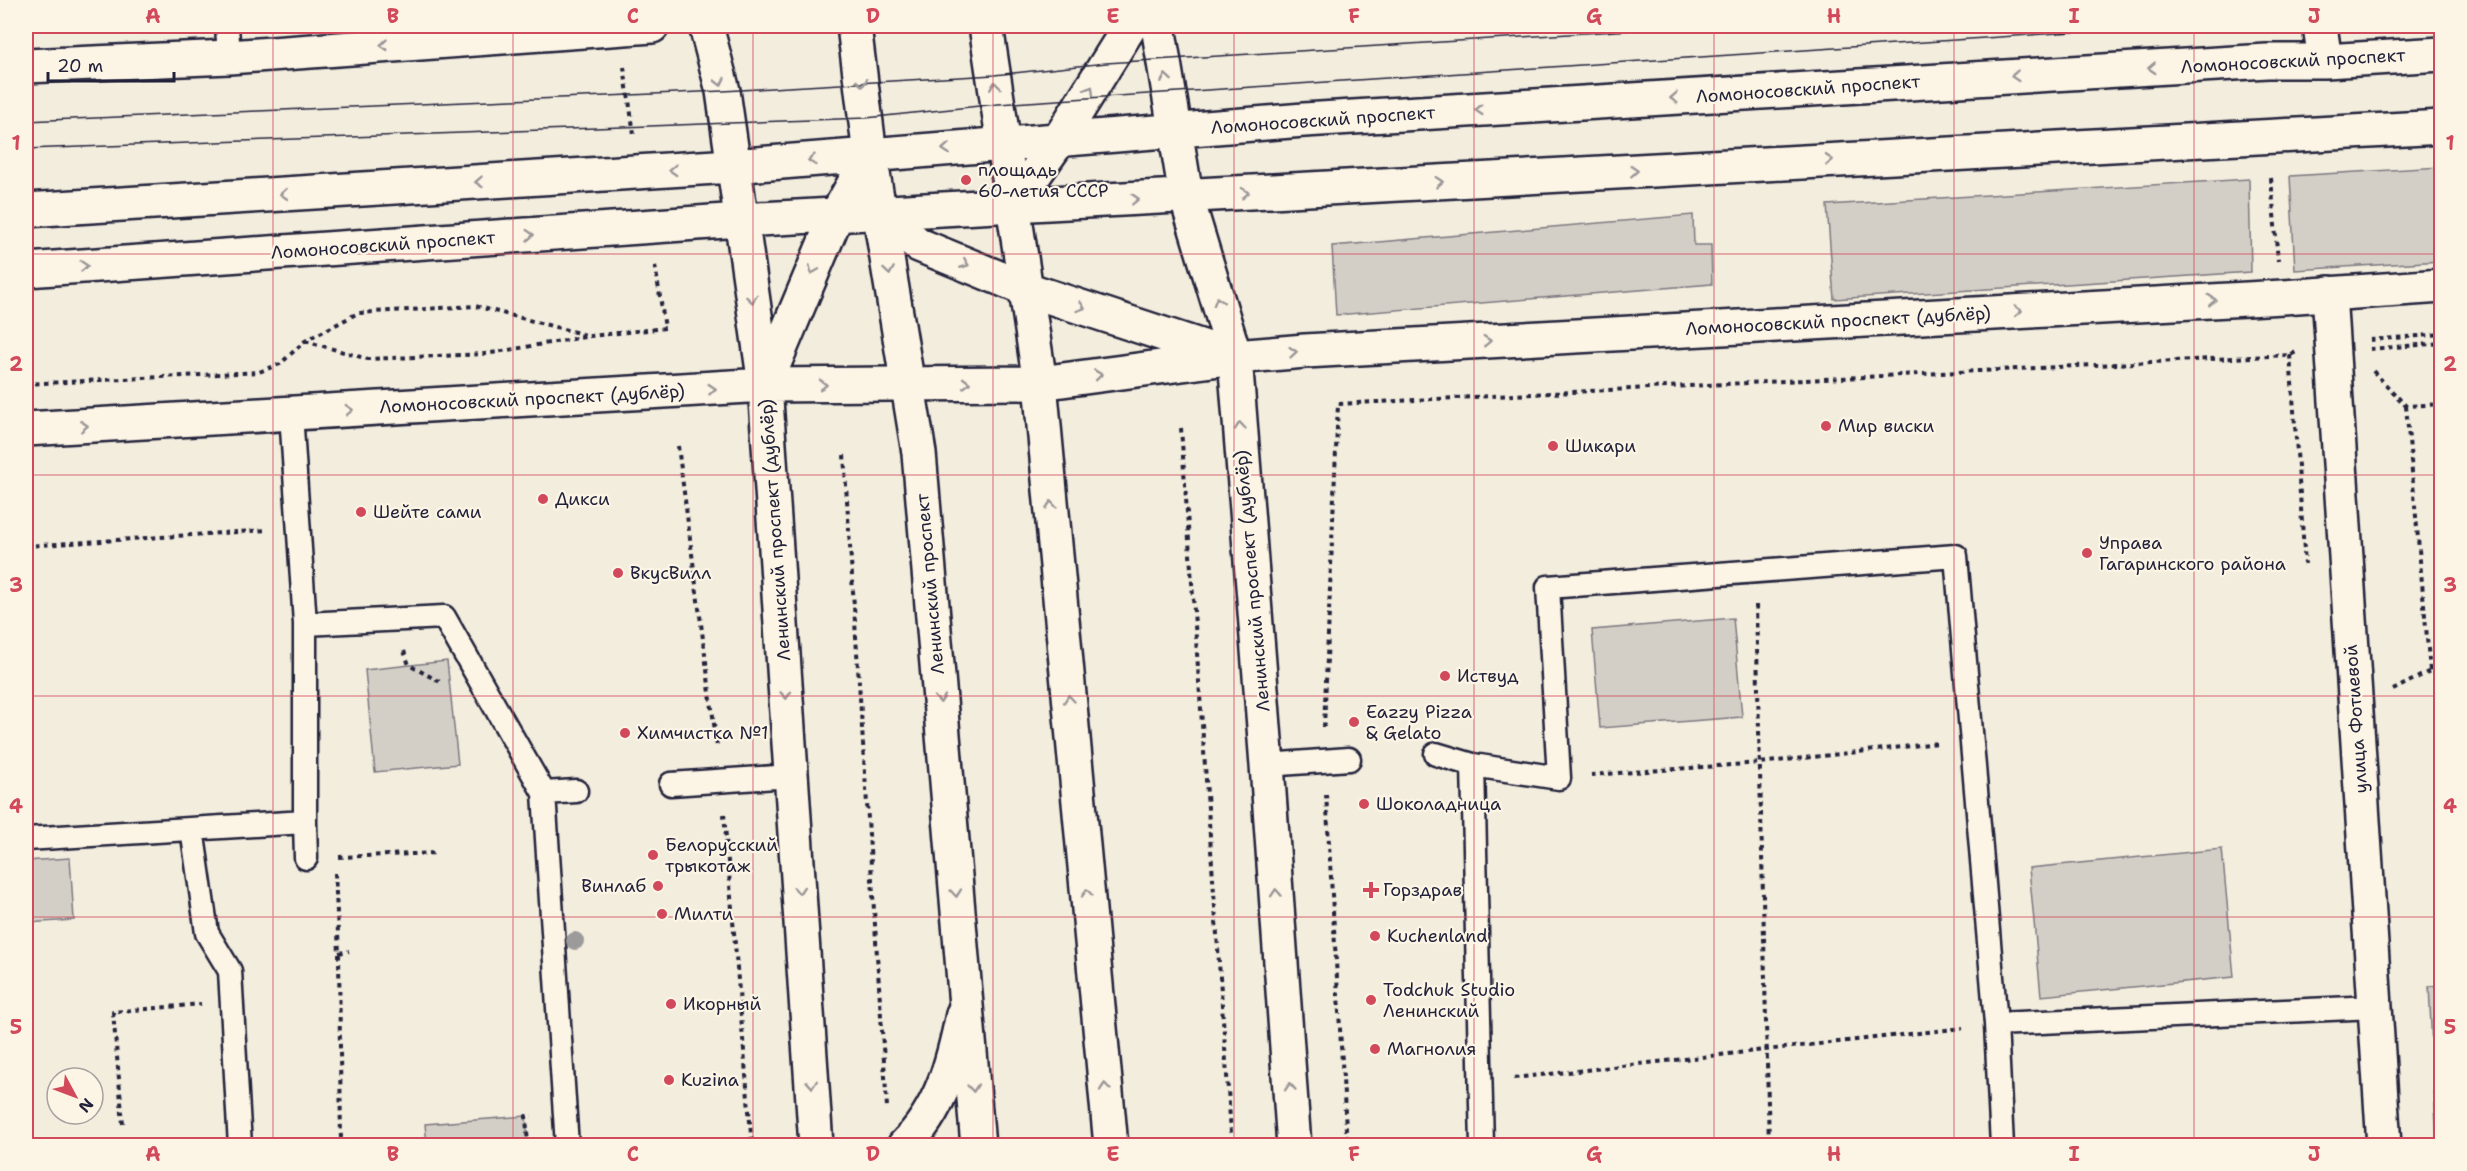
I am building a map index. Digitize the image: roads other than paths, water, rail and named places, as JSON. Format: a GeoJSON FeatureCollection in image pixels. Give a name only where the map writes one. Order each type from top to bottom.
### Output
{"type":"FeatureCollection","features":[{"type":"Feature","properties":{"kind":"street"},"geometry":{"type":"LineString","coordinates":[[26,66],[228,41],[652,26]]}},
{"type":"Feature","properties":{"kind":"street","name":"Ленинский проспект (дублёр)"},"geometry":{"type":"LineString","coordinates":[[706,26],[723,91],[765,386],[816,1146]]}},
{"type":"Feature","properties":{"kind":"street","name":"Ленинский проспект"},"geometry":{"type":"LineString","coordinates":[[854,26],[870,155],[919,453],[978,1146]]}},
{"type":"Feature","properties":{"kind":"street"},"geometry":{"type":"LineString","coordinates":[[986,26],[1040,383],[1111,1146]]}},
{"type":"Feature","properties":{"kind":"street"},"geometry":{"type":"LineString","coordinates":[[1013,205],[1059,140],[1130,26]]}},
{"type":"Feature","properties":{"kind":"street","name":"Ленинский проспект (дублёр)"},"geometry":{"type":"LineString","coordinates":[[1158,26],[1186,196],[1234,357],[1267,765],[1294,1146]]}},
{"type":"Feature","properties":{"kind":"street"},"geometry":{"type":"LineString","coordinates":[[2320,26],[2325,62]]}},
{"type":"Feature","properties":{"kind":"street","name":"Ломоносовский проспект"},"geometry":{"type":"LineString","coordinates":[[1175,130],[2085,72],[2267,62],[2325,62],[2442,54]]}},
{"type":"Feature","properties":{"kind":"street"},"geometry":{"type":"LineString","coordinates":[[740,220],[2442,127]]}},
{"type":"Feature","properties":{"kind":"street"},"geometry":{"type":"LineString","coordinates":[[26,210],[732,166],[1175,130]]}},
{"type":"Feature","properties":{"kind":"street"},"geometry":{"type":"LineString","coordinates":[[765,386],[836,216],[870,155]]}},
{"type":"Feature","properties":{"kind":"street"},"geometry":{"type":"LineString","coordinates":[[880,213],[919,245],[1026,289],[1234,357]]}},
{"type":"Feature","properties":{"kind":"street","name":"Ломоносовский проспект"},"geometry":{"type":"LineString","coordinates":[[26,270],[740,220]]}},
{"type":"Feature","properties":{"kind":"street","name":"Ломоносовский проспект (дублёр)"},"geometry":{"type":"LineString","coordinates":[[1234,357],[1305,351],[2442,286]]}},
{"type":"Feature","properties":{"kind":"street","name":"улица Фотиевой"},"geometry":{"type":"LineString","coordinates":[[2329,293],[2384,1146]]}},
{"type":"Feature","properties":{"kind":"street"},"geometry":{"type":"LineString","coordinates":[[1040,383],[1234,357]]}},
{"type":"Feature","properties":{"kind":"street","name":"Ломоносовский проспект (дублёр)"},"geometry":{"type":"LineString","coordinates":[[26,429],[765,386],[1040,383]]}},
{"type":"Feature","properties":{"kind":"street"},"geometry":{"type":"LineString","coordinates":[[904,1146],[915,1135],[941,1091],[954,1060],[965,1001]]}},
{"type":"Feature","properties":{"kind":"lane"},"geometry":{"type":"LineString","coordinates":[[291,413],[305,624],[306,858]]}},
{"type":"Feature","properties":{"kind":"lane"},"geometry":{"type":"LineString","coordinates":[[1436,754],[1473,765],[1559,778],[1548,587],[1956,556],[1996,1024],[2002,1146]]}},
{"type":"Feature","properties":{"kind":"lane"},"geometry":{"type":"LineString","coordinates":[[305,624],[444,616],[544,793],[567,1146]]}},
{"type":"Feature","properties":{"kind":"lane"},"geometry":{"type":"LineString","coordinates":[[1267,765],[1349,759]]}},
{"type":"Feature","properties":{"kind":"lane"},"geometry":{"type":"LineString","coordinates":[[1473,765],[1482,1146]]}},
{"type":"Feature","properties":{"kind":"lane"},"geometry":{"type":"LineString","coordinates":[[671,784],[791,776]]}},
{"type":"Feature","properties":{"kind":"lane"},"geometry":{"type":"LineString","coordinates":[[544,793],[576,791]]}},
{"type":"Feature","properties":{"kind":"lane"},"geometry":{"type":"LineString","coordinates":[[26,839],[305,822]]}},
{"type":"Feature","properties":{"kind":"lane"},"geometry":{"type":"LineString","coordinates":[[192,829],[207,933],[230,971],[240,1146]]}},
{"type":"Feature","properties":{"kind":"lane"},"geometry":{"type":"LineString","coordinates":[[1996,1024],[2374,1006]]}},
{"type":"Feature","properties":{"kind":"tram line"},"geometry":{"type":"LineString","coordinates":[[26,121],[723,91],[994,75],[1106,63],[1696,26]]}},
{"type":"Feature","properties":{"kind":"tram line"},"geometry":{"type":"LineString","coordinates":[[26,149],[866,118],[998,104],[2163,26]]}},
{"type":"Feature","properties":{"kind":"place","name":"площадь 60-летия СССР"},"geometry":{"type":"Point","coordinates":[966,180]}},
{"type":"Feature","properties":{"kind":"place","name":"Мир виски"},"geometry":{"type":"Point","coordinates":[1826,426]}},
{"type":"Feature","properties":{"kind":"place","name":"Шикари"},"geometry":{"type":"Point","coordinates":[1553,446]}},
{"type":"Feature","properties":{"kind":"place","name":"Дикси"},"geometry":{"type":"Point","coordinates":[543,499]}},
{"type":"Feature","properties":{"kind":"place","name":"Шейте сами"},"geometry":{"type":"Point","coordinates":[361,512]}},
{"type":"Feature","properties":{"kind":"place","name":"Управа Гагаринского района"},"geometry":{"type":"Point","coordinates":[2087,553]}},
{"type":"Feature","properties":{"kind":"place","name":"ВкусВилл"},"geometry":{"type":"Point","coordinates":[618,573]}},
{"type":"Feature","properties":{"kind":"place","name":"Иствуд"},"geometry":{"type":"Point","coordinates":[1445,676]}},
{"type":"Feature","properties":{"kind":"place","name":"Eazzy Pizza & Gelato"},"geometry":{"type":"Point","coordinates":[1354,722]}},
{"type":"Feature","properties":{"kind":"place","name":"Химчистка №1"},"geometry":{"type":"Point","coordinates":[625,733]}},
{"type":"Feature","properties":{"kind":"place","name":"Шоколадница"},"geometry":{"type":"Point","coordinates":[1364,804]}},
{"type":"Feature","properties":{"kind":"place","name":"Белорусский трыкотаж"},"geometry":{"type":"Point","coordinates":[653,855]}},
{"type":"Feature","properties":{"kind":"place","name":"Винлаб"},"geometry":{"type":"Point","coordinates":[658,886]}},
{"type":"Feature","properties":{"kind":"place","name":"Горздрав"},"geometry":{"type":"Point","coordinates":[1371,890]}},
{"type":"Feature","properties":{"kind":"place","name":"Милти"},"geometry":{"type":"Point","coordinates":[662,914]}},
{"type":"Feature","properties":{"kind":"place","name":"Kuchenland"},"geometry":{"type":"Point","coordinates":[1375,936]}},
{"type":"Feature","properties":{"kind":"place","name":"Todchuk Studio Ленинский"},"geometry":{"type":"Point","coordinates":[1371,1000]}},
{"type":"Feature","properties":{"kind":"place","name":"Икорный"},"geometry":{"type":"Point","coordinates":[671,1004]}},
{"type":"Feature","properties":{"kind":"place","name":"Магнолия"},"geometry":{"type":"Point","coordinates":[1375,1049]}},
{"type":"Feature","properties":{"kind":"place","name":"Kuzina"},"geometry":{"type":"Point","coordinates":[669,1080]}}]}
